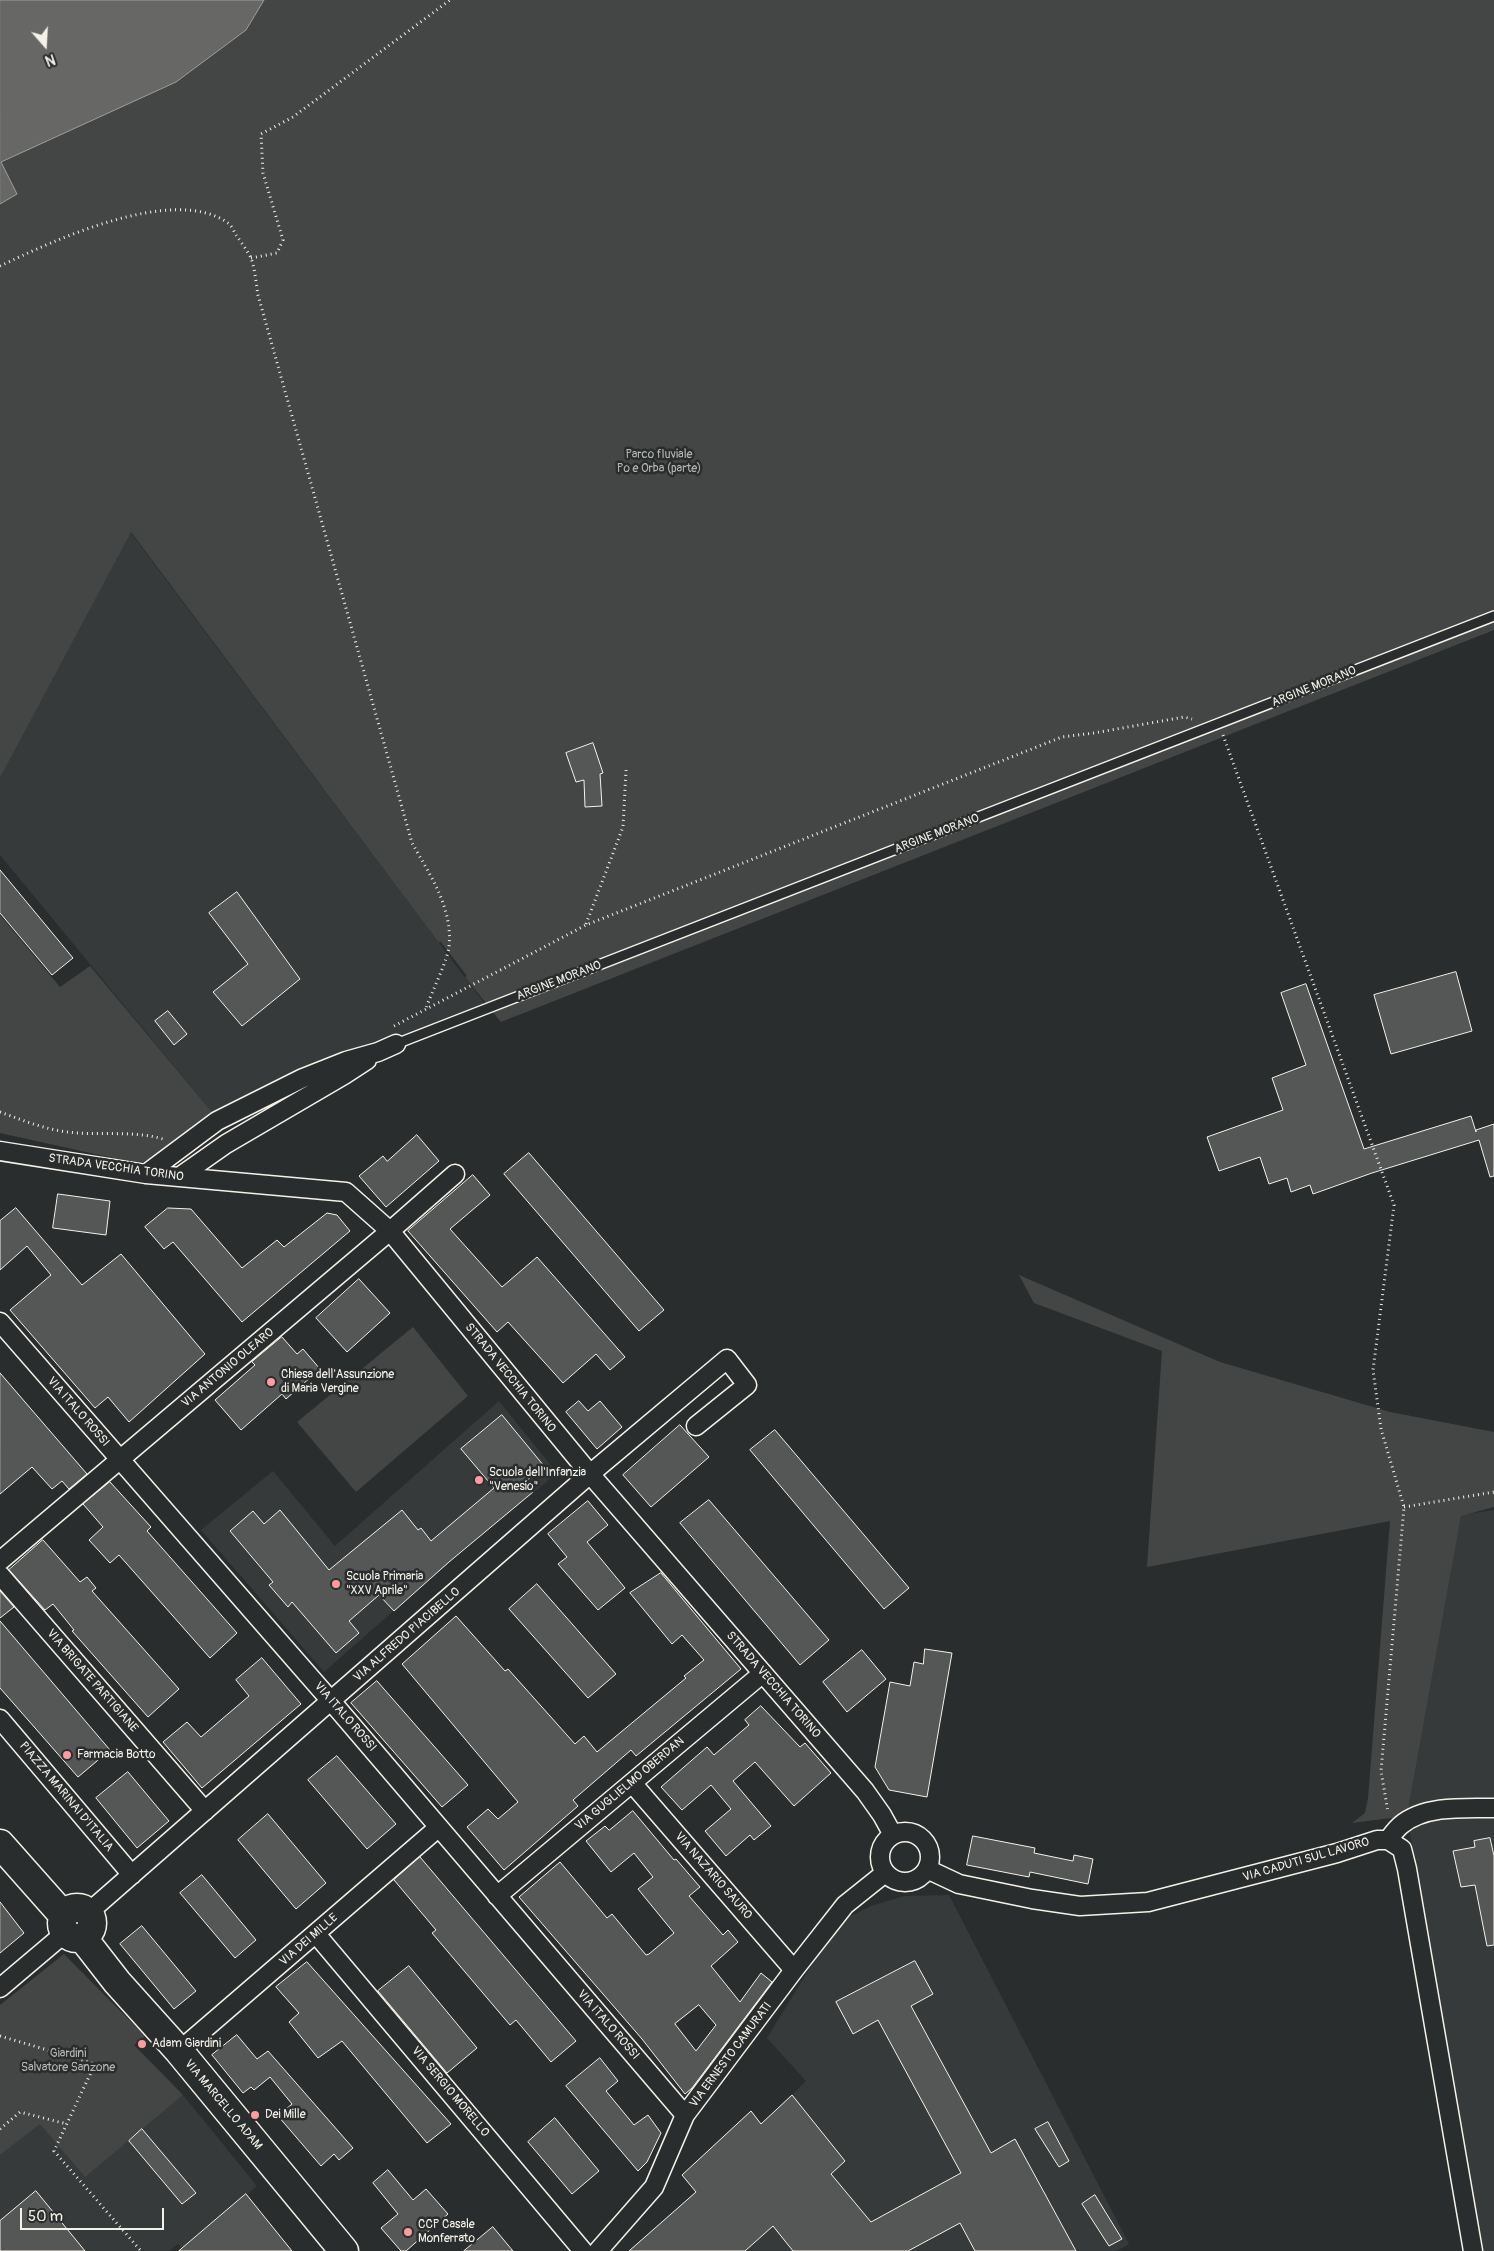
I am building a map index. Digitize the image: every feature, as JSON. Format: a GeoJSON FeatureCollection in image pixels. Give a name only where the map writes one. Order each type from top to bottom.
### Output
{"type":"FeatureCollection","features":[{"type":"Feature","properties":{"kind":"main road","name":"VIA MARCELLO ADAM"},"geometry":{"type":"LineString","coordinates":[[0,1844],[75,1924],[117,1982],[179,2051],[344,2251]]}},
{"type":"Feature","properties":{"kind":"street","name":"ARGINE MORANO"},"geometry":{"type":"LineString","coordinates":[[146,1174],[217,1121],[303,1078],[346,1060],[378,1052],[396,1044]]}},
{"type":"Feature","properties":{"kind":"street","name":"ARGINE MORANO"},"geometry":{"type":"LineString","coordinates":[[179,1177],[226,1144],[344,1076],[378,1052]]}},
{"type":"Feature","properties":{"kind":"street","name":"STRADA VECCHIA TORINO"},"geometry":{"type":"LineString","coordinates":[[0,1151],[146,1174],[346,1192],[390,1231],[590,1474],[865,1791],[893,1835]]}},
{"type":"Feature","properties":{"kind":"street","name":"VIA ANTONIO OLEARO"},"geometry":{"type":"LineString","coordinates":[[0,1561],[455,1174]]}},
{"type":"Feature","properties":{"kind":"street","name":"VIA ITALO ROSSI"},"geometry":{"type":"LineString","coordinates":[[0,1322],[331,1701],[686,2115]]}},
{"type":"Feature","properties":{"kind":"street","name":"VIA ALFREDO PIACIBELLO"},"geometry":{"type":"LineString","coordinates":[[0,1988],[132,1875],[590,1474],[727,1359],[747,1385],[696,1426]]}},
{"type":"Feature","properties":{"kind":"street","name":"VIA BRIGATE PARTIGIANE"},"geometry":{"type":"LineString","coordinates":[[0,1575],[204,1811]]}},
{"type":"Feature","properties":{"kind":"street","name":"VIA GUGLIELMO OBERDAN"},"geometry":{"type":"LineString","coordinates":[[497,1896],[763,1673]]}},
{"type":"Feature","properties":{"kind":"street","name":"PIAZZA MARINAI D'ITALIA"},"geometry":{"type":"LineString","coordinates":[[0,1719],[132,1875]]}},
{"type":"Feature","properties":{"kind":"street","name":"VIA NAZARIO SAURO"},"geometry":{"type":"LineString","coordinates":[[632,1782],[794,1970]]}},
{"type":"Feature","properties":{"kind":"street"},"geometry":{"type":"LineString","coordinates":[[1473,2251],[1407,1869],[1402,1849],[1388,1840],[1401,1824],[1428,1813],[1460,1808],[1494,1808]]}},
{"type":"Feature","properties":{"kind":"street","name":"VIA DEI MILLE"},"geometry":{"type":"LineString","coordinates":[[179,2051],[439,1827]]}},
{"type":"Feature","properties":{"kind":"street"},"geometry":{"type":"LineString","coordinates":[[909,1833],[923,1840],[930,1854],[927,1869],[915,1880],[907,1882],[899,1882],[885,1873],[880,1860],[880,1852],[887,1839],[893,1835],[909,1833]]}},
{"type":"Feature","properties":{"kind":"street","name":"VIA CADUTI SUL LAVORO"},"geometry":{"type":"LineString","coordinates":[[927,1869],[959,1884],[1032,1899],[1080,1906],[1115,1905],[1148,1902],[1337,1853],[1370,1842],[1388,1840]]}},
{"type":"Feature","properties":{"kind":"street","name":"VIA ERNESTO CAMURATI"},"geometry":{"type":"LineString","coordinates":[[598,2251],[654,2187],[686,2115],[794,1970],[845,1905],[885,1873]]}},
{"type":"Feature","properties":{"kind":"street","name":"VIA SERGIO MORELLO"},"geometry":{"type":"LineString","coordinates":[[316,1934],[583,2251]]}},
{"type":"Feature","properties":{"kind":"lane","name":"ARGINE MORANO"},"geometry":{"type":"LineString","coordinates":[[396,1044],[1219,725],[1494,616]]}},
{"type":"Feature","properties":{"kind":"path"},"geometry":{"type":"LineString","coordinates":[[251,258],[276,253],[283,240],[263,173],[261,134],[293,117],[450,0]]}},
{"type":"Feature","properties":{"kind":"path"},"geometry":{"type":"LineString","coordinates":[[0,266],[114,221],[148,211],[182,209],[205,213],[228,223],[251,258],[261,304],[412,843],[440,894],[448,920],[450,948],[426,1008]]}},
{"type":"Feature","properties":{"kind":"path"},"geometry":{"type":"LineString","coordinates":[[386,1029],[586,925],[1062,736],[1094,733],[1184,717],[1219,725],[1394,1205],[1373,1370],[1381,1429],[1404,1508],[1380,1771],[1387,1802],[1388,1840]]}},
{"type":"Feature","properties":{"kind":"path"},"geometry":{"type":"LineString","coordinates":[[586,925],[623,827],[626,770]]}},
{"type":"Feature","properties":{"kind":"path"},"geometry":{"type":"LineString","coordinates":[[0,1112],[27,1123],[67,1132],[144,1134],[183,1145]]}},
{"type":"Feature","properties":{"kind":"path"},"geometry":{"type":"LineString","coordinates":[[1404,1508],[1494,1492]]}},
{"type":"Feature","properties":{"kind":"path"},"geometry":{"type":"LineString","coordinates":[[0,2036],[95,2064],[54,2151],[140,2251]]}},
{"type":"Feature","properties":{"kind":"path"},"geometry":{"type":"LineString","coordinates":[[0,2129],[20,2112],[67,2124]]}},
{"type":"Feature","properties":{"kind":"shaded area"},"geometry":{"type":"Polygon","coordinates":[[[0,0],[264,0],[246,30],[176,82],[1,162],[17,194],[0,204],[0,0]]]}},
{"type":"Feature","properties":{"kind":"shaded area"},"geometry":{"type":"Polygon","coordinates":[[[130,532],[487,1007],[217,1118],[0,855],[0,778],[130,532]]]}},
{"type":"Feature","properties":{"kind":"shaded area","name":"Scuola Primaria \"XXV Aprile\""},"geometry":{"type":"Polygon","coordinates":[[[499,1401],[557,1473],[449,1562],[324,1672],[201,1530],[273,1471],[335,1546],[499,1401]]]}},
{"type":"Feature","properties":{"kind":"shaded area"},"geometry":{"type":"Polygon","coordinates":[[[1494,1510],[1494,2251],[1483,2251],[1407,1816],[1461,1515],[1494,1510]]]}},
{"type":"Feature","properties":{"kind":"shaded area"},"geometry":{"type":"Polygon","coordinates":[[[949,1895],[1129,2244],[1117,2251],[629,2251],[696,2192],[682,2175],[751,2111],[762,2124],[806,2081],[767,2038],[838,1922],[871,1906],[904,1896],[949,1895]]]}},
{"type":"Feature","properties":{"kind":"shaded area"},"geometry":{"type":"Polygon","coordinates":[[[183,2095],[257,2186],[182,2249],[178,2244],[169,2251],[0,2251],[0,2155],[40,2123],[85,2176],[183,2095]]]}},
{"type":"Feature","properties":{"kind":"green space","name":"Parco fluviale Po e Orba (parte)"},"geometry":{"type":"Polygon","coordinates":[[[0,0],[1494,0],[1494,630],[501,1022],[465,977],[467,976],[440,941],[439,943],[131,532],[0,778],[0,0]]]}},
{"type":"Feature","properties":{"kind":"green space"},"geometry":{"type":"Polygon","coordinates":[[[0,915],[60,987],[90,966],[217,1118],[140,1164],[0,1133],[0,915]]]}},
{"type":"Feature","properties":{"kind":"green space"},"geometry":{"type":"Polygon","coordinates":[[[1019,1275],[1220,1362],[1390,1412],[1494,1432],[1494,1507],[1461,1516],[1407,1816],[1352,1823],[1365,1813],[1368,1798],[1390,1521],[1147,1567],[1162,1351],[1034,1303],[1019,1275]]]}},
{"type":"Feature","properties":{"kind":"green space"},"geometry":{"type":"Polygon","coordinates":[[[413,1327],[468,1396],[356,1492],[297,1422],[413,1327]]]}},
{"type":"Feature","properties":{"kind":"green space","name":"Giardini Salvatore Sanzone"},"geometry":{"type":"Polygon","coordinates":[[[64,1954],[145,2036],[134,2045],[183,2095],[85,2177],[40,2124],[0,2155],[0,2005],[64,1954]]]}},
{"type":"Feature","properties":{"kind":"building"},"geometry":{"type":"Polygon","coordinates":[[[593,743],[603,773],[600,774],[602,806],[585,807],[584,780],[576,782],[566,753],[593,743]]]}},
{"type":"Feature","properties":{"kind":"building"},"geometry":{"type":"Polygon","coordinates":[[[0,870],[73,958],[52,975],[0,913],[0,870]]]}},
{"type":"Feature","properties":{"kind":"building"},"geometry":{"type":"Polygon","coordinates":[[[237,892],[300,979],[242,1026],[213,992],[248,964],[209,913],[237,892]]]}},
{"type":"Feature","properties":{"kind":"building"},"geometry":{"type":"Polygon","coordinates":[[[1456,972],[1472,1031],[1391,1054],[1374,995],[1456,972]]]}},
{"type":"Feature","properties":{"kind":"building"},"geometry":{"type":"Polygon","coordinates":[[[1306,984],[1364,1149],[1471,1116],[1476,1132],[1476,1130],[1494,1124],[1494,1176],[1490,1177],[1479,1140],[1372,1173],[1313,1194],[1310,1185],[1291,1192],[1287,1178],[1269,1184],[1260,1157],[1219,1171],[1207,1137],[1283,1110],[1272,1078],[1306,1065],[1281,993],[1306,984]]]}},
{"type":"Feature","properties":{"kind":"building"},"geometry":{"type":"Polygon","coordinates":[[[168,1011],[187,1034],[174,1045],[155,1021],[168,1011]]]}},
{"type":"Feature","properties":{"kind":"building"},"geometry":{"type":"Polygon","coordinates":[[[417,1135],[439,1161],[386,1207],[359,1176],[383,1156],[387,1161],[417,1135]]]}},
{"type":"Feature","properties":{"kind":"building"},"geometry":{"type":"Polygon","coordinates":[[[529,1153],[664,1310],[639,1331],[504,1174],[529,1153]]]}},
{"type":"Feature","properties":{"kind":"building"},"geometry":{"type":"Polygon","coordinates":[[[473,1175],[490,1195],[450,1229],[502,1287],[537,1257],[625,1357],[610,1370],[596,1354],[563,1383],[508,1322],[497,1332],[408,1231],[473,1175]]]}},
{"type":"Feature","properties":{"kind":"building"},"geometry":{"type":"Polygon","coordinates":[[[58,1194],[110,1201],[106,1235],[53,1228],[58,1194]]]}},
{"type":"Feature","properties":{"kind":"building"},"geometry":{"type":"Polygon","coordinates":[[[16,1208],[82,1285],[121,1254],[205,1354],[129,1422],[108,1397],[95,1408],[10,1310],[51,1275],[27,1246],[0,1270],[0,1221],[16,1208]]]}},
{"type":"Feature","properties":{"kind":"building"},"geometry":{"type":"Polygon","coordinates":[[[168,1208],[191,1209],[242,1268],[277,1240],[284,1247],[327,1213],[337,1215],[350,1231],[242,1322],[173,1242],[164,1249],[145,1227],[168,1208]]]}},
{"type":"Feature","properties":{"kind":"building"},"geometry":{"type":"Polygon","coordinates":[[[359,1279],[390,1313],[347,1352],[316,1318],[359,1279]]]}},
{"type":"Feature","properties":{"kind":"building","name":"Chiesa dell'Assunzione di Maria Vergine"},"geometry":{"type":"Polygon","coordinates":[[[282,1337],[297,1354],[303,1349],[320,1369],[286,1399],[282,1394],[241,1430],[215,1400],[255,1365],[252,1362],[282,1337]]]}},
{"type":"Feature","properties":{"kind":"building"},"geometry":{"type":"Polygon","coordinates":[[[0,1373],[87,1474],[69,1489],[62,1481],[52,1489],[32,1467],[0,1494],[0,1373]]]}},
{"type":"Feature","properties":{"kind":"building"},"geometry":{"type":"Polygon","coordinates":[[[579,1401],[588,1411],[600,1401],[622,1427],[597,1449],[566,1412],[579,1401]]]}},
{"type":"Feature","properties":{"kind":"building"},"geometry":{"type":"Polygon","coordinates":[[[502,1415],[544,1466],[525,1482],[533,1492],[394,1611],[379,1595],[349,1621],[359,1633],[336,1653],[292,1602],[288,1607],[269,1585],[273,1582],[230,1531],[253,1511],[264,1524],[280,1510],[329,1570],[402,1510],[418,1530],[421,1528],[431,1541],[494,1488],[461,1449],[502,1415]]]}},
{"type":"Feature","properties":{"kind":"building"},"geometry":{"type":"Polygon","coordinates":[[[680,1425],[709,1457],[651,1507],[623,1475],[680,1425]]]}},
{"type":"Feature","properties":{"kind":"building"},"geometry":{"type":"Polygon","coordinates":[[[775,1430],[909,1588],[884,1609],[750,1450],[775,1430]]]}},
{"type":"Feature","properties":{"kind":"building"},"geometry":{"type":"Polygon","coordinates":[[[110,1482],[151,1527],[147,1531],[237,1633],[210,1658],[119,1555],[110,1563],[89,1540],[103,1527],[83,1504],[110,1482]]]}},
{"type":"Feature","properties":{"kind":"building"},"geometry":{"type":"Polygon","coordinates":[[[709,1500],[829,1640],[800,1665],[680,1523],[709,1500]]]}},
{"type":"Feature","properties":{"kind":"building"},"geometry":{"type":"Polygon","coordinates":[[[588,1501],[608,1525],[587,1542],[625,1588],[598,1610],[558,1564],[567,1557],[548,1534],[588,1501]]]}},
{"type":"Feature","properties":{"kind":"building"},"geometry":{"type":"Polygon","coordinates":[[[43,1540],[80,1582],[87,1577],[96,1588],[92,1591],[179,1689],[148,1717],[72,1631],[74,1630],[53,1604],[45,1610],[9,1570],[43,1540]]]}},
{"type":"Feature","properties":{"kind":"building"},"geometry":{"type":"Polygon","coordinates":[[[661,1573],[741,1669],[636,1756],[631,1750],[573,1800],[578,1806],[504,1870],[467,1827],[488,1809],[498,1819],[518,1802],[402,1664],[456,1616],[505,1671],[508,1669],[575,1744],[584,1736],[597,1752],[686,1678],[684,1676],[704,1660],[682,1635],[672,1644],[630,1593],[661,1573]]]}},
{"type":"Feature","properties":{"kind":"building"},"geometry":{"type":"Polygon","coordinates":[[[537,1584],[616,1674],[588,1698],[509,1609],[537,1584]]]}},
{"type":"Feature","properties":{"kind":"building"},"geometry":{"type":"Polygon","coordinates":[[[0,1591],[14,1607],[0,1618],[0,1591]]]}},
{"type":"Feature","properties":{"kind":"building"},"geometry":{"type":"Polygon","coordinates":[[[0,1621],[110,1750],[78,1777],[0,1688],[0,1621]]]}},
{"type":"Feature","properties":{"kind":"building"},"geometry":{"type":"Polygon","coordinates":[[[925,1649],[952,1653],[927,1797],[889,1790],[875,1767],[890,1682],[910,1686],[914,1662],[923,1664],[925,1649]]]}},
{"type":"Feature","properties":{"kind":"building"},"geometry":{"type":"Polygon","coordinates":[[[862,1650],[886,1679],[847,1712],[823,1682],[862,1650]]]}},
{"type":"Feature","properties":{"kind":"building"},"geometry":{"type":"Polygon","coordinates":[[[262,1658],[301,1704],[202,1788],[163,1742],[187,1722],[201,1737],[249,1696],[236,1680],[262,1658]]]}},
{"type":"Feature","properties":{"kind":"building"},"geometry":{"type":"Polygon","coordinates":[[[377,1681],[468,1785],[442,1807],[351,1703],[377,1681]]]}},
{"type":"Feature","properties":{"kind":"building"},"geometry":{"type":"Polygon","coordinates":[[[761,1706],[800,1747],[805,1743],[831,1773],[794,1806],[755,1762],[733,1781],[771,1826],[754,1840],[750,1835],[726,1856],[705,1831],[731,1809],[711,1785],[682,1810],[661,1787],[707,1747],[714,1755],[749,1725],[745,1720],[761,1706]]]}},
{"type":"Feature","properties":{"kind":"building"},"geometry":{"type":"Polygon","coordinates":[[[337,1756],[396,1824],[367,1849],[308,1780],[337,1756]]]}},
{"type":"Feature","properties":{"kind":"building"},"geometry":{"type":"Polygon","coordinates":[[[128,1772],[169,1821],[137,1848],[96,1798],[128,1772]]]}},
{"type":"Feature","properties":{"kind":"building"},"geometry":{"type":"Polygon","coordinates":[[[633,1811],[674,1860],[676,1859],[700,1887],[689,1896],[723,1935],[728,1930],[738,1942],[711,1966],[740,2002],[761,1973],[772,1982],[692,2088],[685,2094],[642,2039],[519,1897],[560,1862],[607,1918],[612,1914],[646,1955],[649,1954],[674,1933],[638,1889],[653,1877],[634,1853],[611,1872],[586,1841],[605,1826],[609,1830],[633,1811]],[[699,2005],[675,2024],[696,2051],[716,2025],[699,2005]]]}},
{"type":"Feature","properties":{"kind":"building"},"geometry":{"type":"Polygon","coordinates":[[[268,1814],[326,1883],[296,1909],[238,1840],[268,1814]]]}},
{"type":"Feature","properties":{"kind":"building"},"geometry":{"type":"Polygon","coordinates":[[[973,1836],[1035,1848],[1034,1853],[1073,1861],[1074,1855],[1093,1859],[1088,1884],[1030,1872],[1029,1877],[967,1865],[973,1836]]]}},
{"type":"Feature","properties":{"kind":"building"},"geometry":{"type":"Polygon","coordinates":[[[1490,1838],[1494,1856],[1494,1945],[1487,1946],[1475,1885],[1461,1887],[1453,1851],[1475,1847],[1474,1841],[1490,1838]]]}},
{"type":"Feature","properties":{"kind":"building"},"geometry":{"type":"Polygon","coordinates":[[[420,1857],[576,2041],[551,2062],[516,2020],[510,2025],[432,1933],[436,1930],[394,1880],[420,1857]]]}},
{"type":"Feature","properties":{"kind":"building"},"geometry":{"type":"Polygon","coordinates":[[[202,1875],[256,1940],[235,1958],[180,1893],[202,1875]]]}},
{"type":"Feature","properties":{"kind":"building"},"geometry":{"type":"Polygon","coordinates":[[[0,1902],[24,1933],[0,1953],[0,1902]]]}},
{"type":"Feature","properties":{"kind":"building"},"geometry":{"type":"Polygon","coordinates":[[[142,1926],[196,1991],[174,2009],[120,1944],[142,1926]]]}},
{"type":"Feature","properties":{"kind":"building"},"geometry":{"type":"Polygon","coordinates":[[[915,1961],[933,1994],[911,2006],[991,2153],[1015,2139],[1076,2251],[975,2251],[960,2223],[908,2251],[793,2251],[773,2226],[745,2251],[629,2251],[696,2192],[682,2175],[751,2111],[761,2124],[792,2095],[845,2161],[831,2174],[871,2222],[961,2173],[878,2020],[853,2034],[836,2002],[915,1961]]]}},
{"type":"Feature","properties":{"kind":"building"},"geometry":{"type":"Polygon","coordinates":[[[307,1962],[451,2124],[427,2143],[342,2041],[318,2058],[289,2022],[299,2013],[276,1987],[307,1962]]]}},
{"type":"Feature","properties":{"kind":"building"},"geometry":{"type":"Polygon","coordinates":[[[409,1966],[477,2048],[447,2073],[378,1991],[409,1966]]]}},
{"type":"Feature","properties":{"kind":"building"},"geometry":{"type":"Polygon","coordinates":[[[237,2035],[257,2059],[268,2051],[353,2148],[339,2160],[334,2154],[321,2166],[278,2116],[292,2104],[270,2077],[254,2090],[251,2087],[243,2093],[212,2055],[237,2035]]]}},
{"type":"Feature","properties":{"kind":"building"},"geometry":{"type":"Polygon","coordinates":[[[600,2058],[618,2081],[606,2091],[634,2125],[648,2115],[661,2133],[647,2162],[638,2171],[566,2086],[600,2058]]]}},
{"type":"Feature","properties":{"kind":"building"},"geometry":{"type":"Polygon","coordinates":[[[555,2118],[599,2171],[572,2194],[528,2142],[555,2118]]]}},
{"type":"Feature","properties":{"kind":"building"},"geometry":{"type":"Polygon","coordinates":[[[1048,2122],[1069,2161],[1059,2167],[1035,2129],[1048,2122]]]}},
{"type":"Feature","properties":{"kind":"building"},"geometry":{"type":"Polygon","coordinates":[[[142,2129],[196,2193],[182,2204],[129,2141],[142,2129]]]}},
{"type":"Feature","properties":{"kind":"building"},"geometry":{"type":"Polygon","coordinates":[[[388,2170],[413,2200],[426,2189],[448,2214],[406,2251],[401,2251],[381,2228],[398,2214],[373,2183],[388,2170]]]}},
{"type":"Feature","properties":{"kind":"building"},"geometry":{"type":"Polygon","coordinates":[[[36,2191],[85,2251],[0,2251],[0,2221],[36,2191]]]}},
{"type":"Feature","properties":{"kind":"building"},"geometry":{"type":"Polygon","coordinates":[[[246,2194],[292,2251],[179,2251],[246,2194]]]}},
{"type":"Feature","properties":{"kind":"building"},"geometry":{"type":"Polygon","coordinates":[[[1095,2195],[1122,2239],[1109,2246],[1082,2204],[1095,2195]]]}},
{"type":"Feature","properties":{"kind":"building"},"geometry":{"type":"Polygon","coordinates":[[[493,2227],[513,2251],[464,2251],[493,2227]]]}},
{"type":"Feature","properties":{"kind":"place","name":"Chiesa dell'Assunzione di Maria Vergine"},"geometry":{"type":"Point","coordinates":[271,1382]}},
{"type":"Feature","properties":{"kind":"place","name":"Scuola dell'Infanzia \"Venesio\""},"geometry":{"type":"Point","coordinates":[479,1480]}},
{"type":"Feature","properties":{"kind":"place","name":"Scuola Primaria \"XXV Aprile\""},"geometry":{"type":"Point","coordinates":[336,1584]}},
{"type":"Feature","properties":{"kind":"place","name":"Farmacia Botto"},"geometry":{"type":"Point","coordinates":[67,1755]}},
{"type":"Feature","properties":{"kind":"place","name":"Adam Giardini"},"geometry":{"type":"Point","coordinates":[142,2044]}},
{"type":"Feature","properties":{"kind":"place","name":"Dei Mille"},"geometry":{"type":"Point","coordinates":[255,2115]}},
{"type":"Feature","properties":{"kind":"place","name":"CCP Casale Monferrato"},"geometry":{"type":"Point","coordinates":[408,2232]}}]}
